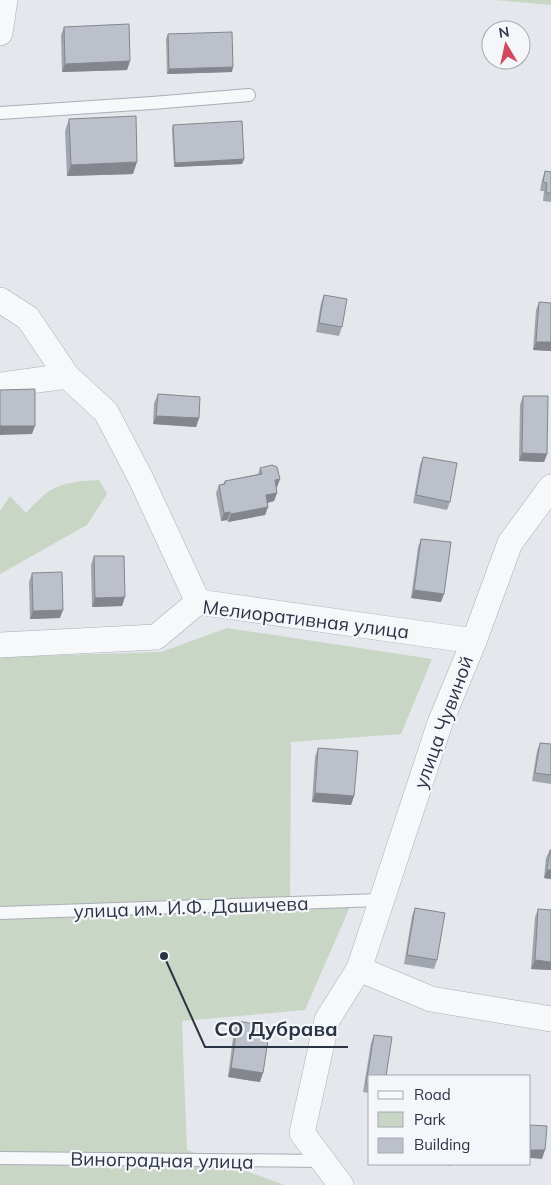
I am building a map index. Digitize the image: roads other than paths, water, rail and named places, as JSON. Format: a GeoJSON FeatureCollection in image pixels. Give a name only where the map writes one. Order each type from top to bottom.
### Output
{"type":"FeatureCollection","features":[{"type":"Feature","properties":{"kind":"street"},"geometry":{"type":"LineString","coordinates":[[0,33],[5,0]]}},
{"type":"Feature","properties":{"kind":"street"},"geometry":{"type":"LineString","coordinates":[[0,300],[28,318],[67,376],[106,412],[198,602]]}},
{"type":"Feature","properties":{"kind":"street"},"geometry":{"type":"LineString","coordinates":[[0,385],[67,376]]}},
{"type":"Feature","properties":{"kind":"street","name":"улица Чувиной"},"geometry":{"type":"LineString","coordinates":[[341,1185],[302,1133],[327,1020],[359,969],[440,723],[474,640],[510,543],[551,488]]}},
{"type":"Feature","properties":{"kind":"street","name":"Мелиоративная улица"},"geometry":{"type":"LineString","coordinates":[[0,645],[156,637],[198,602],[474,640]]}},
{"type":"Feature","properties":{"kind":"street"},"geometry":{"type":"LineString","coordinates":[[359,969],[431,1000],[551,1018]]}},
{"type":"Feature","properties":{"kind":"lane"},"geometry":{"type":"LineString","coordinates":[[0,114],[249,94]]}},
{"type":"Feature","properties":{"kind":"lane","name":"улица им. И.Ф. Дашичева"},"geometry":{"type":"LineString","coordinates":[[0,913],[382,900]]}},
{"type":"Feature","properties":{"kind":"lane","name":"Виноградная улица"},"geometry":{"type":"LineString","coordinates":[[0,1158],[323,1161]]}},
{"type":"Feature","properties":{"kind":"place","name":"СО Дубрава"},"geometry":{"type":"Point","coordinates":[164,956]}}]}
